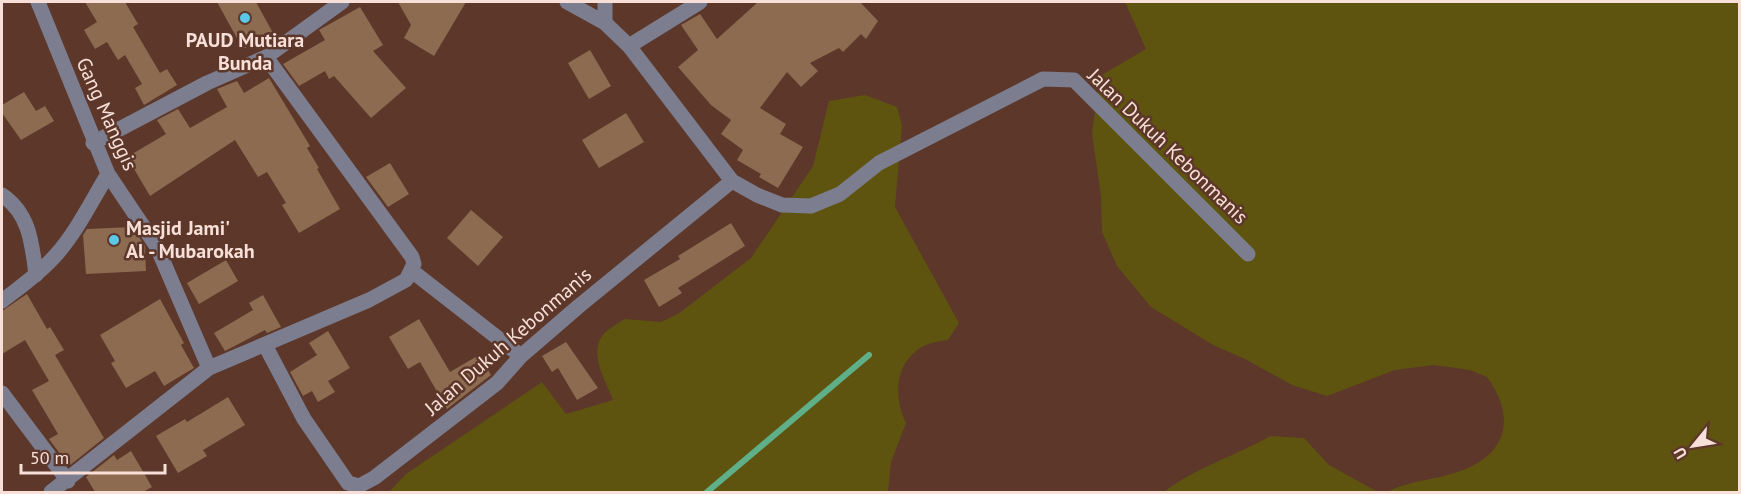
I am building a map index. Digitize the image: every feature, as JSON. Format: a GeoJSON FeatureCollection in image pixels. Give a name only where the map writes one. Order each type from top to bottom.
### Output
{"type":"FeatureCollection","features":[{"type":"Feature","properties":{"kind":"street","name":"Gang Manggis"},"geometry":{"type":"LineString","coordinates":[[38,2],[93,143],[108,174],[157,247],[196,332],[209,368]]}},
{"type":"Feature","properties":{"kind":"street"},"geometry":{"type":"LineString","coordinates":[[93,143],[207,83],[266,57],[342,2]]}},
{"type":"Feature","properties":{"kind":"street","name":"Jalan Dukuh Kebonmanis"},"geometry":{"type":"LineString","coordinates":[[567,2],[604,23],[629,46],[732,181],[757,195],[782,204],[811,206],[840,194],[879,163],[1043,80],[1074,80],[1248,254]]}},
{"type":"Feature","properties":{"kind":"street"},"geometry":{"type":"LineString","coordinates":[[604,23],[605,2]]}},
{"type":"Feature","properties":{"kind":"street"},"geometry":{"type":"LineString","coordinates":[[629,46],[700,2]]}},
{"type":"Feature","properties":{"kind":"street"},"geometry":{"type":"LineString","coordinates":[[51,492],[68,481],[209,368],[369,300],[406,280],[412,271],[412,257],[266,57]]}},
{"type":"Feature","properties":{"kind":"street"},"geometry":{"type":"LineString","coordinates":[[2,301],[36,275],[70,237],[108,174]]}},
{"type":"Feature","properties":{"kind":"street","name":"Jalan Dukuh Kebonmanis"},"geometry":{"type":"LineString","coordinates":[[265,345],[304,419],[348,483],[359,486],[374,478],[497,383],[521,356],[732,181]]}},
{"type":"Feature","properties":{"kind":"street"},"geometry":{"type":"LineString","coordinates":[[2,195],[24,218],[31,237],[36,275]]}},
{"type":"Feature","properties":{"kind":"street"},"geometry":{"type":"LineString","coordinates":[[412,271],[521,356]]}},
{"type":"Feature","properties":{"kind":"street"},"geometry":{"type":"LineString","coordinates":[[2,393],[68,481]]}},
{"type":"Feature","properties":{"kind":"shaded area"},"geometry":{"type":"Polygon","coordinates":[[[1125,2],[1739,2],[1739,492],[1387,492],[1403,485],[1454,473],[1472,466],[1485,458],[1495,447],[1502,435],[1504,422],[1497,393],[1487,377],[1470,370],[1434,365],[1395,370],[1327,396],[1292,385],[1245,359],[1213,345],[1151,307],[1117,266],[1102,232],[1101,196],[1092,133],[1100,76],[1146,49],[1125,2]]]}},
{"type":"Feature","properties":{"kind":"shaded area"},"geometry":{"type":"Polygon","coordinates":[[[865,95],[897,107],[902,125],[895,207],[959,323],[948,340],[932,343],[919,349],[909,358],[903,368],[898,394],[906,423],[891,462],[888,492],[389,492],[406,474],[542,382],[566,414],[613,400],[598,360],[598,343],[602,336],[625,319],[661,322],[678,314],[751,258],[813,166],[829,101],[865,95]]]}},
{"type":"Feature","properties":{"kind":"shaded area"},"geometry":{"type":"Polygon","coordinates":[[[1270,436],[1304,438],[1329,465],[1378,492],[1164,492],[1188,476],[1270,436]]]}},
{"type":"Feature","properties":{"kind":"building"},"geometry":{"type":"Polygon","coordinates":[[[85,2],[125,2],[138,24],[133,27],[160,73],[167,69],[177,85],[144,105],[135,88],[142,84],[125,55],[118,60],[107,42],[95,49],[84,30],[97,22],[85,2]]]}},
{"type":"Feature","properties":{"kind":"building","name":"PAUD Mutiara Bunda"},"geometry":{"type":"Polygon","coordinates":[[[217,2],[256,2],[273,33],[243,49],[217,2]]]}},
{"type":"Feature","properties":{"kind":"building"},"geometry":{"type":"Polygon","coordinates":[[[398,2],[466,2],[434,56],[404,38],[411,25],[398,2]]]}},
{"type":"Feature","properties":{"kind":"building"},"geometry":{"type":"Polygon","coordinates":[[[758,2],[860,2],[878,21],[866,39],[861,34],[843,52],[839,48],[810,63],[818,71],[801,87],[787,72],[760,108],[786,124],[780,134],[803,147],[778,188],[759,177],[761,174],[737,160],[743,150],[721,134],[731,120],[711,105],[678,67],[698,50],[681,25],[700,14],[717,39],[758,2]]]}},
{"type":"Feature","properties":{"kind":"building"},"geometry":{"type":"Polygon","coordinates":[[[360,7],[383,45],[373,51],[406,88],[371,118],[334,76],[329,79],[325,71],[299,86],[283,64],[325,40],[319,30],[360,7]]]}},
{"type":"Feature","properties":{"kind":"building"},"geometry":{"type":"Polygon","coordinates":[[[590,50],[611,86],[589,99],[568,63],[590,50]]]}},
{"type":"Feature","properties":{"kind":"building"},"geometry":{"type":"Polygon","coordinates":[[[269,78],[310,146],[307,148],[319,168],[317,169],[340,209],[299,233],[282,205],[286,203],[267,172],[258,177],[235,140],[150,196],[127,157],[166,134],[157,120],[178,109],[190,128],[227,107],[217,89],[237,81],[244,93],[269,78]]]}},
{"type":"Feature","properties":{"kind":"building"},"geometry":{"type":"Polygon","coordinates":[[[24,92],[36,111],[45,106],[54,121],[21,140],[2,113],[2,105],[24,92]]]}},
{"type":"Feature","properties":{"kind":"building"},"geometry":{"type":"Polygon","coordinates":[[[626,113],[644,142],[599,168],[582,140],[626,113]]]}},
{"type":"Feature","properties":{"kind":"building"},"geometry":{"type":"Polygon","coordinates":[[[390,163],[409,194],[388,207],[366,177],[390,163]]]}},
{"type":"Feature","properties":{"kind":"building"},"geometry":{"type":"Polygon","coordinates":[[[471,210],[503,237],[478,266],[447,238],[471,210]]]}},
{"type":"Feature","properties":{"kind":"building"},"geometry":{"type":"Polygon","coordinates":[[[731,223],[745,246],[678,288],[682,293],[659,307],[644,280],[680,259],[678,256],[731,223]]]}},
{"type":"Feature","properties":{"kind":"building","name":"Masjid Jami' Al - Mubarokah"},"geometry":{"type":"Polygon","coordinates":[[[132,227],[145,246],[146,271],[86,274],[83,235],[87,229],[132,227]]]}},
{"type":"Feature","properties":{"kind":"building"},"geometry":{"type":"Polygon","coordinates":[[[226,260],[238,281],[199,304],[187,283],[226,260]]]}},
{"type":"Feature","properties":{"kind":"building"},"geometry":{"type":"Polygon","coordinates":[[[27,294],[47,329],[50,327],[64,350],[55,355],[104,438],[69,466],[49,439],[58,434],[32,390],[49,381],[25,340],[2,354],[2,311],[27,294]]]}},
{"type":"Feature","properties":{"kind":"building"},"geometry":{"type":"Polygon","coordinates":[[[263,295],[281,327],[267,333],[265,330],[225,351],[214,333],[253,310],[249,303],[263,295]]]}},
{"type":"Feature","properties":{"kind":"building"},"geometry":{"type":"Polygon","coordinates":[[[160,299],[184,343],[181,345],[194,368],[164,386],[155,371],[126,388],[111,363],[115,361],[100,335],[160,299]]]}},
{"type":"Feature","properties":{"kind":"building"},"geometry":{"type":"Polygon","coordinates":[[[419,319],[450,372],[479,355],[491,375],[447,409],[420,362],[408,369],[389,337],[419,319]]]}},
{"type":"Feature","properties":{"kind":"building"},"geometry":{"type":"Polygon","coordinates":[[[328,331],[350,368],[328,381],[335,392],[318,402],[312,391],[303,396],[290,372],[317,355],[309,343],[328,331]]]}},
{"type":"Feature","properties":{"kind":"building"},"geometry":{"type":"Polygon","coordinates":[[[566,342],[598,388],[577,400],[558,368],[552,372],[542,356],[566,342]]]}},
{"type":"Feature","properties":{"kind":"building"},"geometry":{"type":"Polygon","coordinates":[[[228,397],[245,425],[203,450],[207,456],[178,473],[156,436],[185,419],[187,422],[228,397]]]}},
{"type":"Feature","properties":{"kind":"building"},"geometry":{"type":"Polygon","coordinates":[[[131,451],[152,487],[143,492],[95,492],[86,477],[114,455],[117,460],[131,451]]]}},
{"type":"Feature","properties":{"kind":"waterway"},"geometry":{"type":"LineString","coordinates":[[707,492],[869,355]]}},
{"type":"Feature","properties":{"kind":"place","name":"PAUD Mutiara Bunda"},"geometry":{"type":"Point","coordinates":[245,18]}},
{"type":"Feature","properties":{"kind":"place","name":"Masjid Jami' Al - Mubarokah"},"geometry":{"type":"Point","coordinates":[114,240]}}]}
